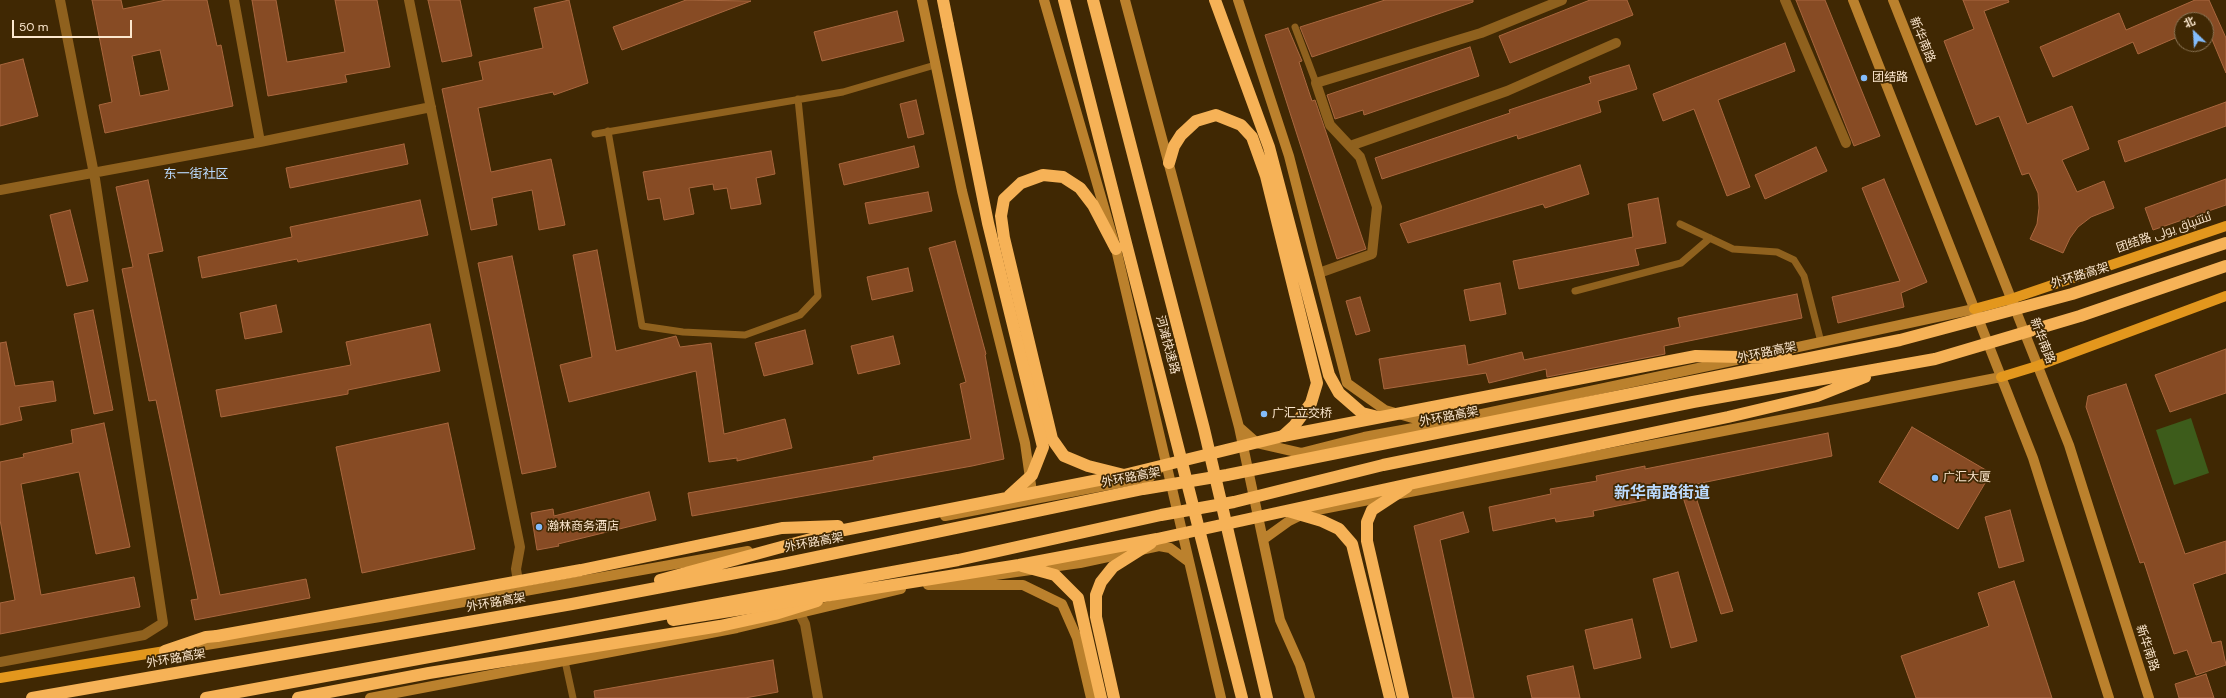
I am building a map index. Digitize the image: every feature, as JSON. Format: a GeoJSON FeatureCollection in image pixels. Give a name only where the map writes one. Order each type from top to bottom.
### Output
{"type":"FeatureCollection","features":[{"type":"Feature","properties":{"kind":"highway"},"geometry":{"type":"LineString","coordinates":[[943,0],[988,223],[1043,447],[1032,475],[1020,488],[1006,498]]}},
{"type":"Feature","properties":{"kind":"highway","name":"河滩快速路"},"geometry":{"type":"LineString","coordinates":[[1064,0],[1242,698]]}},
{"type":"Feature","properties":{"kind":"highway","name":"河滩快速路"},"geometry":{"type":"LineString","coordinates":[[1093,0],[1204,428],[1267,698]]}},
{"type":"Feature","properties":{"kind":"highway"},"geometry":{"type":"LineString","coordinates":[[1215,0],[1269,147],[1329,375],[1339,393],[1362,412],[1378,417]]}},
{"type":"Feature","properties":{"kind":"highway"},"geometry":{"type":"LineString","coordinates":[[1169,162],[1180,134],[1196,121],[1216,115],[1241,125],[1252,137],[1266,176],[1317,383],[1311,403],[1294,426],[1283,436]]}},
{"type":"Feature","properties":{"kind":"highway"},"geometry":{"type":"LineString","coordinates":[[1116,249],[1092,204],[1080,188],[1064,177],[1043,175],[1021,183],[1004,199],[1001,216],[1004,238],[1052,438],[1064,456],[1088,466],[1124,475]]}},
{"type":"Feature","properties":{"kind":"highway","name":"外环路高架"},"geometry":{"type":"LineString","coordinates":[[32,698],[572,604],[806,559],[1143,489],[1228,475],[1810,359],[1900,340],[2072,294],[2226,243]]}},
{"type":"Feature","properties":{"kind":"highway"},"geometry":{"type":"LineString","coordinates":[[206,698],[958,560],[1161,515],[1234,502],[1384,465],[1692,402],[1935,359],[2080,316],[2226,266]]}},
{"type":"Feature","properties":{"kind":"highway"},"geometry":{"type":"LineString","coordinates":[[572,604],[867,525],[1124,475],[1283,436],[1378,417],[1696,356],[1810,359]]}},
{"type":"Feature","properties":{"kind":"highway"},"geometry":{"type":"LineString","coordinates":[[496,645],[678,620],[1019,565],[1157,540],[1414,483],[1728,417],[1817,396],[1889,367]]}},
{"type":"Feature","properties":{"kind":"highway"},"geometry":{"type":"LineString","coordinates":[[1403,698],[1367,541],[1367,522],[1372,510],[1414,483]]}},
{"type":"Feature","properties":{"kind":"highway"},"geometry":{"type":"LineString","coordinates":[[1287,511],[1322,521],[1339,529],[1352,544],[1390,698]]}},
{"type":"Feature","properties":{"kind":"highway"},"geometry":{"type":"LineString","coordinates":[[165,651],[206,637],[581,570],[782,528],[867,525]]}},
{"type":"Feature","properties":{"kind":"highway"},"geometry":{"type":"LineString","coordinates":[[1114,698],[1096,617],[1096,595],[1102,582],[1113,566],[1157,540]]}},
{"type":"Feature","properties":{"kind":"highway"},"geometry":{"type":"LineString","coordinates":[[1019,565],[1055,575],[1078,598],[1101,698]]}},
{"type":"Feature","properties":{"kind":"highway"},"geometry":{"type":"LineString","coordinates":[[298,698],[429,673],[720,626],[776,614],[845,592]]}},
{"type":"Feature","properties":{"kind":"main road","name":"团结路 ئىتتىپاق يولى"},"geometry":{"type":"LineString","coordinates":[[1974,309],[2011,299],[2226,226]]}},
{"type":"Feature","properties":{"kind":"main road"},"geometry":{"type":"LineString","coordinates":[[2001,377],[2037,366],[2226,296]]}},
{"type":"Feature","properties":{"kind":"main road"},"geometry":{"type":"LineString","coordinates":[[0,678],[165,651]]}},
{"type":"Feature","properties":{"kind":"street"},"geometry":{"type":"LineString","coordinates":[[0,662],[144,635],[163,623],[94,173],[60,0]]}},
{"type":"Feature","properties":{"kind":"street"},"geometry":{"type":"LineString","coordinates":[[234,0],[260,142]]}},
{"type":"Feature","properties":{"kind":"street"},"geometry":{"type":"LineString","coordinates":[[409,0],[520,546],[516,569],[520,592]]}},
{"type":"Feature","properties":{"kind":"street"},"geometry":{"type":"LineString","coordinates":[[922,0],[962,190],[1025,443],[1033,499]]}},
{"type":"Feature","properties":{"kind":"street"},"geometry":{"type":"LineString","coordinates":[[1044,0],[1116,249],[1221,698]]}},
{"type":"Feature","properties":{"kind":"street"},"geometry":{"type":"LineString","coordinates":[[1125,0],[1238,427],[1264,539],[1280,620],[1300,665],[1310,698]]}},
{"type":"Feature","properties":{"kind":"street"},"geometry":{"type":"LineString","coordinates":[[1238,0],[1289,156],[1347,383],[1385,410],[1435,424]]}},
{"type":"Feature","properties":{"kind":"street"},"geometry":{"type":"LineString","coordinates":[[1319,273],[1372,254],[1377,207],[1360,157],[1330,125],[1316,83],[1481,33],[1562,0]]}},
{"type":"Feature","properties":{"kind":"street"},"geometry":{"type":"LineString","coordinates":[[1785,0],[1846,143]]}},
{"type":"Feature","properties":{"kind":"street"},"geometry":{"type":"LineString","coordinates":[[1853,0],[2033,458],[2109,698]]}},
{"type":"Feature","properties":{"kind":"street","name":"新华南路"},"geometry":{"type":"LineString","coordinates":[[1893,0],[2069,445],[2149,698]]}},
{"type":"Feature","properties":{"kind":"street"},"geometry":{"type":"LineString","coordinates":[[1350,146],[1507,90],[1616,43]]}},
{"type":"Feature","properties":{"kind":"street"},"geometry":{"type":"LineString","coordinates":[[0,190],[260,142],[431,107]]}},
{"type":"Feature","properties":{"kind":"street"},"geometry":{"type":"LineString","coordinates":[[1238,427],[1257,443],[1301,453],[1364,438],[1974,309]]}},
{"type":"Feature","properties":{"kind":"street"},"geometry":{"type":"LineString","coordinates":[[1264,539],[1289,520],[1307,512],[2001,377]]}},
{"type":"Feature","properties":{"kind":"street"},"geometry":{"type":"LineString","coordinates":[[165,651],[194,649],[1000,506],[1150,477],[1166,462]]}},
{"type":"Feature","properties":{"kind":"street"},"geometry":{"type":"LineString","coordinates":[[370,698],[737,628],[905,588],[1080,563],[1159,546],[1170,548],[1189,562]]}},
{"type":"Feature","properties":{"kind":"street"},"geometry":{"type":"LineString","coordinates":[[928,585],[1023,585],[1062,604],[1077,638],[1091,698]]}},
{"type":"Feature","properties":{"kind":"street"},"geometry":{"type":"LineString","coordinates":[[800,614],[805,624],[818,698]]}},
{"type":"Feature","properties":{"kind":"lane"},"geometry":{"type":"LineString","coordinates":[[1295,27],[1316,83]]}},
{"type":"Feature","properties":{"kind":"lane"},"geometry":{"type":"LineString","coordinates":[[595,134],[843,92],[935,65]]}},
{"type":"Feature","properties":{"kind":"lane"},"geometry":{"type":"LineString","coordinates":[[608,132],[642,326],[683,332],[745,335],[800,315],[818,296],[798,99]]}},
{"type":"Feature","properties":{"kind":"lane"},"geometry":{"type":"LineString","coordinates":[[1680,224],[1733,249],[1777,252],[1794,260],[1804,276],[1821,342]]}},
{"type":"Feature","properties":{"kind":"lane"},"geometry":{"type":"LineString","coordinates":[[1575,291],[1681,262],[1710,238]]}},
{"type":"Feature","properties":{"kind":"lane"},"geometry":{"type":"LineString","coordinates":[[565,661],[573,698]]}},
{"type":"Feature","properties":{"kind":"green space"},"geometry":{"type":"Polygon","coordinates":[[[2191,418],[2209,473],[2174,485],[2156,430],[2191,418]]]}},
{"type":"Feature","properties":{"kind":"building"},"geometry":{"type":"Polygon","coordinates":[[[92,0],[121,0],[123,9],[166,0],[207,0],[217,46],[221,45],[233,106],[105,133],[99,105],[112,102],[92,0]],[[160,50],[132,56],[140,96],[169,90],[160,50]]]}},
{"type":"Feature","properties":{"kind":"building"},"geometry":{"type":"Polygon","coordinates":[[[252,0],[276,0],[287,62],[345,52],[335,0],[377,0],[390,67],[345,75],[347,82],[268,96],[252,0]]]}},
{"type":"Feature","properties":{"kind":"building"},"geometry":{"type":"Polygon","coordinates":[[[428,0],[460,0],[472,56],[442,62],[428,0]]]}},
{"type":"Feature","properties":{"kind":"building"},"geometry":{"type":"Polygon","coordinates":[[[569,0],[588,83],[554,95],[553,92],[478,108],[491,172],[551,159],[565,225],[539,230],[532,190],[492,198],[497,225],[471,230],[442,89],[483,80],[479,62],[543,48],[534,8],[569,0]]]}},
{"type":"Feature","properties":{"kind":"building"},"geometry":{"type":"Polygon","coordinates":[[[686,0],[751,1],[622,50],[613,27],[686,0]]]}},
{"type":"Feature","properties":{"kind":"building"},"geometry":{"type":"Polygon","coordinates":[[[1385,0],[1473,0],[1473,2],[1312,57],[1300,27],[1385,0]]]}},
{"type":"Feature","properties":{"kind":"building"},"geometry":{"type":"Polygon","coordinates":[[[1590,0],[1627,0],[1633,15],[1510,63],[1499,36],[1590,0]]]}},
{"type":"Feature","properties":{"kind":"building"},"geometry":{"type":"Polygon","coordinates":[[[1796,0],[1825,0],[1880,136],[1854,146],[1796,0]]]}},
{"type":"Feature","properties":{"kind":"building"},"geometry":{"type":"Polygon","coordinates":[[[1963,0],[2008,0],[2009,2],[1984,11],[2027,124],[2072,106],[2089,149],[2062,160],[2077,192],[2104,181],[2114,208],[2091,217],[2078,227],[2070,238],[2063,253],[2030,239],[2037,224],[2039,208],[2038,193],[2029,173],[2022,175],[1999,116],[1976,125],[1944,41],[1974,29],[1963,0]]]}},
{"type":"Feature","properties":{"kind":"building"},"geometry":{"type":"Polygon","coordinates":[[[2195,0],[2209,0],[2226,38],[2226,73],[2214,44],[2214,12],[2174,12],[2174,38],[2138,54],[2133,42],[2053,77],[2040,47],[2119,13],[2126,30],[2195,0]]]}},
{"type":"Feature","properties":{"kind":"building"},"geometry":{"type":"Polygon","coordinates":[[[897,11],[904,41],[822,61],[814,32],[897,11]]]}},
{"type":"Feature","properties":{"kind":"building"},"geometry":{"type":"Polygon","coordinates":[[[1288,28],[1302,61],[1299,62],[1312,101],[1315,100],[1366,249],[1337,259],[1265,35],[1288,28]]]}},
{"type":"Feature","properties":{"kind":"building"},"geometry":{"type":"Polygon","coordinates":[[[1785,43],[1795,71],[1718,100],[1750,187],[1727,196],[1694,109],[1663,121],[1653,94],[1785,43]]]}},
{"type":"Feature","properties":{"kind":"building"},"geometry":{"type":"Polygon","coordinates":[[[1470,47],[1479,76],[1364,115],[1363,110],[1335,119],[1327,95],[1470,47]]]}},
{"type":"Feature","properties":{"kind":"building"},"geometry":{"type":"Polygon","coordinates":[[[23,59],[38,116],[0,126],[0,65],[23,59]]]}},
{"type":"Feature","properties":{"kind":"building"},"geometry":{"type":"Polygon","coordinates":[[[1629,65],[1637,89],[1598,101],[1601,112],[1518,139],[1517,135],[1382,179],[1375,158],[1510,113],[1509,110],[1591,83],[1589,77],[1629,65]]]}},
{"type":"Feature","properties":{"kind":"building"},"geometry":{"type":"Polygon","coordinates":[[[916,100],[924,134],[908,138],[900,104],[916,100]]]}},
{"type":"Feature","properties":{"kind":"building"},"geometry":{"type":"Polygon","coordinates":[[[2226,102],[2226,126],[2125,162],[2118,141],[2226,102]]]}},
{"type":"Feature","properties":{"kind":"building"},"geometry":{"type":"Polygon","coordinates":[[[404,144],[408,164],[290,188],[286,168],[404,144]]]}},
{"type":"Feature","properties":{"kind":"building"},"geometry":{"type":"Polygon","coordinates":[[[914,146],[919,167],[844,185],[839,164],[914,146]]]}},
{"type":"Feature","properties":{"kind":"building"},"geometry":{"type":"Polygon","coordinates":[[[1816,147],[1827,171],[1765,199],[1755,175],[1816,147]]]}},
{"type":"Feature","properties":{"kind":"building"},"geometry":{"type":"Polygon","coordinates":[[[771,151],[775,174],[756,178],[761,204],[731,209],[727,188],[714,190],[713,184],[689,188],[694,214],[664,220],[660,198],[648,200],[643,172],[771,151]]]}},
{"type":"Feature","properties":{"kind":"building"},"geometry":{"type":"Polygon","coordinates":[[[1580,165],[1589,194],[1545,208],[1543,204],[1408,243],[1400,224],[1580,165]]]}},
{"type":"Feature","properties":{"kind":"building"},"geometry":{"type":"Polygon","coordinates":[[[1884,179],[1927,282],[1901,293],[1904,307],[1838,323],[1832,297],[1900,281],[1862,188],[1884,179]]]}},
{"type":"Feature","properties":{"kind":"building"},"geometry":{"type":"Polygon","coordinates":[[[2226,179],[2226,205],[2153,230],[2145,208],[2226,179]]]}},
{"type":"Feature","properties":{"kind":"building"},"geometry":{"type":"Polygon","coordinates":[[[148,180],[163,251],[148,254],[220,595],[306,579],[310,598],[195,620],[191,600],[198,599],[156,400],[149,401],[122,269],[133,267],[116,187],[148,180]]]}},
{"type":"Feature","properties":{"kind":"building"},"geometry":{"type":"Polygon","coordinates":[[[928,192],[932,211],[869,224],[865,203],[928,192]]]}},
{"type":"Feature","properties":{"kind":"building"},"geometry":{"type":"Polygon","coordinates":[[[1658,198],[1666,243],[1635,249],[1639,265],[1519,289],[1513,261],[1633,237],[1628,204],[1658,198]]]}},
{"type":"Feature","properties":{"kind":"building"},"geometry":{"type":"Polygon","coordinates":[[[420,200],[428,235],[298,262],[297,259],[202,278],[198,257],[292,237],[290,227],[420,200]]]}},
{"type":"Feature","properties":{"kind":"building"},"geometry":{"type":"Polygon","coordinates":[[[70,210],[88,281],[67,286],[50,215],[70,210]]]}},
{"type":"Feature","properties":{"kind":"building"},"geometry":{"type":"Polygon","coordinates":[[[955,241],[986,354],[1004,459],[692,516],[688,493],[874,460],[873,457],[971,439],[960,384],[966,382],[929,248],[955,241]]]}},
{"type":"Feature","properties":{"kind":"building"},"geometry":{"type":"Polygon","coordinates":[[[597,250],[616,351],[676,336],[680,347],[711,343],[724,434],[785,419],[792,448],[737,461],[737,458],[709,462],[696,371],[569,402],[560,365],[592,357],[573,255],[597,250]]]}},
{"type":"Feature","properties":{"kind":"building"},"geometry":{"type":"Polygon","coordinates":[[[512,256],[556,467],[522,474],[478,263],[512,256]]]}},
{"type":"Feature","properties":{"kind":"building"},"geometry":{"type":"Polygon","coordinates":[[[908,268],[913,291],[872,300],[867,277],[908,268]]]}},
{"type":"Feature","properties":{"kind":"building"},"geometry":{"type":"Polygon","coordinates":[[[1500,283],[1506,314],[1470,321],[1464,290],[1500,283]]]}},
{"type":"Feature","properties":{"kind":"building"},"geometry":{"type":"Polygon","coordinates":[[[1797,294],[1802,318],[1664,346],[1665,354],[1547,377],[1546,369],[1489,383],[1486,373],[1384,389],[1379,359],[1465,345],[1468,365],[1522,352],[1524,360],[1680,327],[1678,318],[1797,294]]]}},
{"type":"Feature","properties":{"kind":"building"},"geometry":{"type":"Polygon","coordinates":[[[1360,297],[1370,331],[1356,335],[1346,301],[1360,297]]]}},
{"type":"Feature","properties":{"kind":"building"},"geometry":{"type":"Polygon","coordinates":[[[276,305],[282,332],[245,339],[240,313],[276,305]]]}},
{"type":"Feature","properties":{"kind":"building"},"geometry":{"type":"Polygon","coordinates":[[[93,310],[113,410],[94,414],[74,314],[93,310]]]}},
{"type":"Feature","properties":{"kind":"building"},"geometry":{"type":"Polygon","coordinates":[[[430,324],[440,371],[348,390],[348,394],[221,417],[216,390],[351,365],[346,342],[430,324]]]}},
{"type":"Feature","properties":{"kind":"building"},"geometry":{"type":"Polygon","coordinates":[[[805,330],[813,364],[764,376],[755,343],[805,330]]]}},
{"type":"Feature","properties":{"kind":"building"},"geometry":{"type":"Polygon","coordinates":[[[893,336],[900,364],[858,374],[851,346],[893,336]]]}},
{"type":"Feature","properties":{"kind":"building"},"geometry":{"type":"Polygon","coordinates":[[[6,342],[15,386],[53,381],[56,401],[19,407],[22,420],[0,425],[0,343],[6,342]]]}},
{"type":"Feature","properties":{"kind":"building"},"geometry":{"type":"Polygon","coordinates":[[[2226,349],[2226,393],[2170,412],[2155,375],[2226,349]]]}},
{"type":"Feature","properties":{"kind":"building"},"geometry":{"type":"Polygon","coordinates":[[[2126,384],[2185,554],[2226,541],[2226,573],[2193,584],[2212,643],[2221,641],[2226,665],[2196,675],[2187,650],[2174,654],[2144,562],[2140,563],[2086,407],[2088,396],[2126,384]]]}},
{"type":"Feature","properties":{"kind":"building"},"geometry":{"type":"Polygon","coordinates":[[[104,423],[130,547],[96,554],[79,472],[21,484],[41,595],[134,577],[140,607],[0,634],[0,603],[15,600],[0,520],[0,462],[24,457],[23,454],[73,443],[71,430],[104,423]]]}},
{"type":"Feature","properties":{"kind":"building"},"geometry":{"type":"Polygon","coordinates":[[[448,423],[475,549],[362,573],[336,447],[448,423]]]}},
{"type":"Feature","properties":{"kind":"building","name":"广汇大厦"},"geometry":{"type":"Polygon","coordinates":[[[1912,427],[1991,473],[1958,529],[1879,482],[1912,427]]]}},
{"type":"Feature","properties":{"kind":"building"},"geometry":{"type":"Polygon","coordinates":[[[1828,433],[1832,456],[1692,485],[1733,611],[1721,614],[1679,485],[1650,491],[1651,499],[1593,511],[1594,516],[1556,522],[1555,518],[1493,531],[1489,507],[1551,494],[1550,489],[1597,481],[1596,476],[1645,466],[1645,469],[1828,433]]]}},
{"type":"Feature","properties":{"kind":"building"},"geometry":{"type":"Polygon","coordinates":[[[649,492],[656,520],[558,544],[559,546],[537,550],[531,513],[553,509],[554,516],[649,492]]]}},
{"type":"Feature","properties":{"kind":"building"},"geometry":{"type":"Polygon","coordinates":[[[2010,510],[2024,561],[1999,568],[1985,517],[2010,510]]]}},
{"type":"Feature","properties":{"kind":"building"},"geometry":{"type":"Polygon","coordinates":[[[1463,512],[1469,532],[1440,540],[1474,698],[1453,698],[1414,526],[1463,512]]]}},
{"type":"Feature","properties":{"kind":"building"},"geometry":{"type":"Polygon","coordinates":[[[1678,572],[1697,641],[1671,648],[1653,579],[1678,572]]]}},
{"type":"Feature","properties":{"kind":"building"},"geometry":{"type":"Polygon","coordinates":[[[2014,581],[2052,698],[1916,698],[1901,656],[1989,626],[1978,593],[2014,581]]]}},
{"type":"Feature","properties":{"kind":"building"},"geometry":{"type":"Polygon","coordinates":[[[1632,619],[1641,658],[1594,669],[1585,630],[1632,619]]]}},
{"type":"Feature","properties":{"kind":"building"},"geometry":{"type":"Polygon","coordinates":[[[773,660],[778,692],[745,698],[595,698],[594,691],[773,660]]]}},
{"type":"Feature","properties":{"kind":"building"},"geometry":{"type":"Polygon","coordinates":[[[1573,666],[1580,698],[1532,698],[1527,676],[1573,666]]]}},
{"type":"Feature","properties":{"kind":"building"},"geometry":{"type":"Polygon","coordinates":[[[2206,674],[2214,698],[2179,698],[2175,684],[2206,674]]]}},
{"type":"Feature","properties":{"kind":"place","name":"团结路"},"geometry":{"type":"Point","coordinates":[1864,78]}},
{"type":"Feature","properties":{"kind":"place","name":"广汇立交桥"},"geometry":{"type":"Point","coordinates":[1264,414]}},
{"type":"Feature","properties":{"kind":"place","name":"广汇大厦"},"geometry":{"type":"Point","coordinates":[1935,478]}},
{"type":"Feature","properties":{"kind":"place","name":"瀚林商务酒店"},"geometry":{"type":"Point","coordinates":[539,527]}},
{"type":"Feature","properties":{"kind":"district","name":"东一街社区"},"geometry":{"type":"Point","coordinates":[196,175]}},
{"type":"Feature","properties":{"kind":"district","name":"新华南路街道"},"geometry":{"type":"Point","coordinates":[1662,494]}}]}
